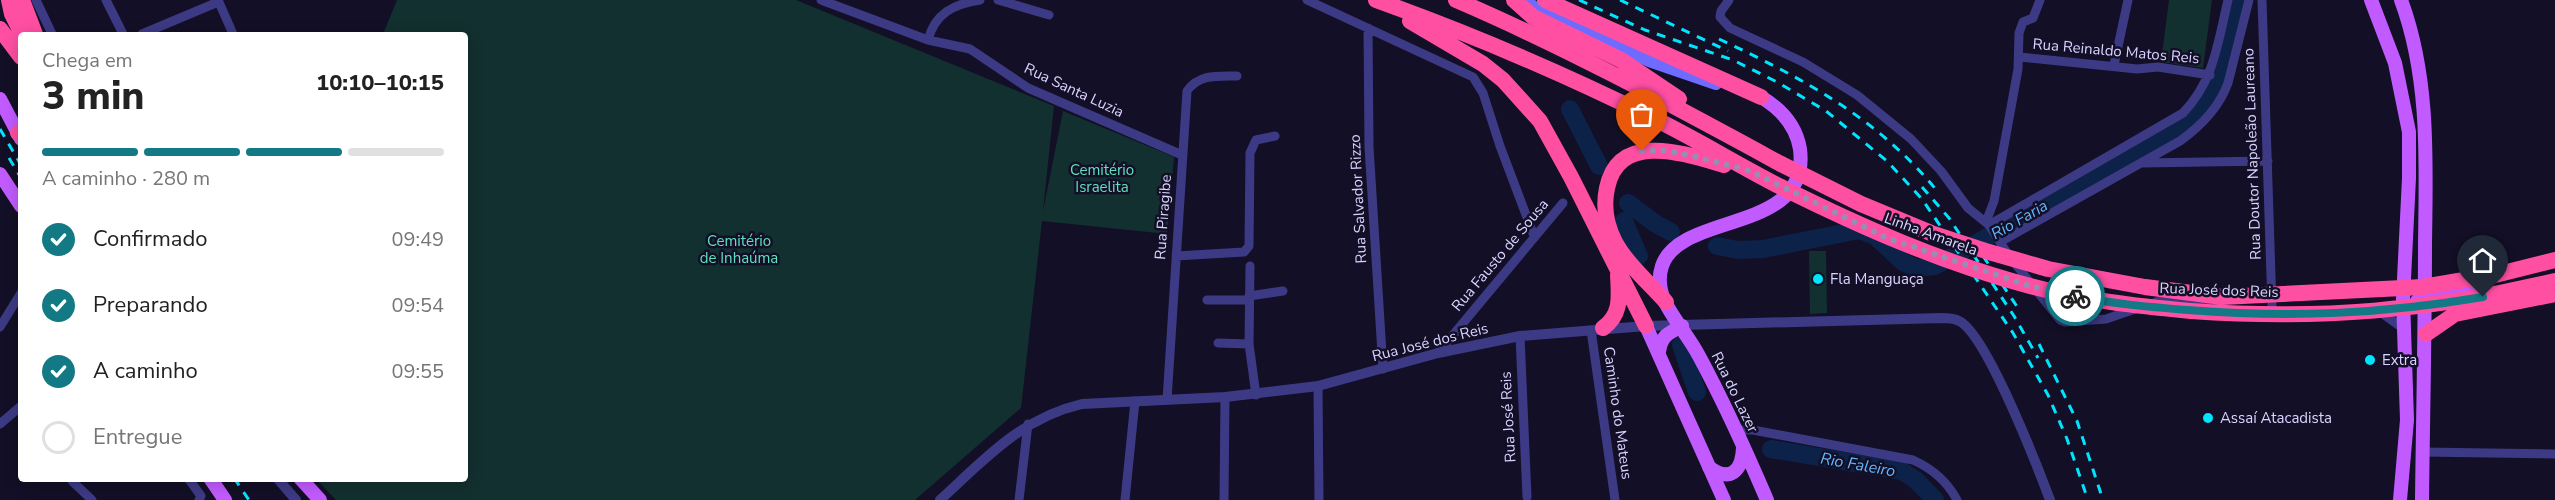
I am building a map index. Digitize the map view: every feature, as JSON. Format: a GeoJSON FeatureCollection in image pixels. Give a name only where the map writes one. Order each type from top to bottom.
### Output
{"type":"FeatureCollection","features":[{"type":"Feature","properties":{"kind":"highway"},"geometry":{"type":"LineString","coordinates":[[9,0],[12,14],[10,35]]}},
{"type":"Feature","properties":{"kind":"highway"},"geometry":{"type":"LineString","coordinates":[[22,0],[33,32]]}},
{"type":"Feature","properties":{"kind":"highway"},"geometry":{"type":"LineString","coordinates":[[1374,0],[1483,63],[1521,98],[1540,121],[1646,326]]}},
{"type":"Feature","properties":{"kind":"highway","name":"Linha Amarela"},"geometry":{"type":"LineString","coordinates":[[1374,0],[1499,46],[1571,79],[1656,119],[1748,170],[1846,220],[1930,254],[2030,286],[2142,307],[2236,314],[2344,314],[2425,306],[2502,293],[2555,280]]}},
{"type":"Feature","properties":{"kind":"highway","name":"Linha Amarela"},"geometry":{"type":"LineString","coordinates":[[1456,0],[1558,46],[1861,204],[1931,233],[2048,269],[2222,297],[2413,288],[2499,274],[2555,260]]}},
{"type":"Feature","properties":{"kind":"highway"},"geometry":{"type":"LineString","coordinates":[[1514,0],[1533,17],[1593,45],[1654,81],[1730,136]]}},
{"type":"Feature","properties":{"kind":"highway"},"geometry":{"type":"LineString","coordinates":[[1545,0],[1761,97]]}},
{"type":"Feature","properties":{"kind":"highway"},"geometry":{"type":"LineString","coordinates":[[0,23],[10,35],[18,51]]}},
{"type":"Feature","properties":{"kind":"highway"},"geometry":{"type":"LineString","coordinates":[[1666,302],[1625,256],[1609,227],[1605,204],[1608,183],[1613,172],[1630,156],[1642,151],[1660,150],[1748,170]]}},
{"type":"Feature","properties":{"kind":"highway"},"geometry":{"type":"LineString","coordinates":[[1597,329],[1612,320],[1618,309],[1617,268]]}},
{"type":"Feature","properties":{"kind":"highway"},"geometry":{"type":"LineString","coordinates":[[2426,334],[2447,318],[2555,294]]}},
{"type":"Feature","properties":{"kind":"main road"},"geometry":{"type":"LineString","coordinates":[[1525,0],[1537,9],[1682,74],[1761,97],[1784,113],[1794,129],[1800,156],[1798,173],[1784,196],[1747,219],[1688,238],[1670,253],[1662,264],[1659,275],[1666,302]]}},
{"type":"Feature","properties":{"kind":"main road"},"geometry":{"type":"LineString","coordinates":[[2372,0],[2395,63],[2409,132],[2403,299],[2407,420],[2400,500]]}},
{"type":"Feature","properties":{"kind":"main road"},"geometry":{"type":"LineString","coordinates":[[2401,0],[2408,20],[2426,122],[2426,334],[2422,500]]}},
{"type":"Feature","properties":{"kind":"main road"},"geometry":{"type":"LineString","coordinates":[[0,99],[18,132]]}},
{"type":"Feature","properties":{"kind":"main road"},"geometry":{"type":"LineString","coordinates":[[0,174],[18,201]]}},
{"type":"Feature","properties":{"kind":"main road"},"geometry":{"type":"LineString","coordinates":[[2403,322],[2409,307],[2425,297],[2479,287],[2484,288],[2488,293],[2485,304],[2478,310]]}},
{"type":"Feature","properties":{"kind":"main road","name":"Rua do Lazer"},"geometry":{"type":"LineString","coordinates":[[1666,302],[1682,326],[1736,430],[1767,500]]}},
{"type":"Feature","properties":{"kind":"main road"},"geometry":{"type":"LineString","coordinates":[[1646,326],[1724,500]]}},
{"type":"Feature","properties":{"kind":"main road"},"geometry":{"type":"LineString","coordinates":[[1659,352],[1662,339],[1667,333],[1682,326]]}},
{"type":"Feature","properties":{"kind":"main road"},"geometry":{"type":"LineString","coordinates":[[1709,467],[1725,475],[1735,472],[1743,459],[1743,446]]}},
{"type":"Feature","properties":{"kind":"main road"},"geometry":{"type":"LineString","coordinates":[[213,482],[225,500]]}},
{"type":"Feature","properties":{"kind":"main road"},"geometry":{"type":"LineString","coordinates":[[304,482],[320,500]]}},
{"type":"Feature","properties":{"kind":"street"},"geometry":{"type":"LineString","coordinates":[[36,0],[51,32]]}},
{"type":"Feature","properties":{"kind":"street"},"geometry":{"type":"LineString","coordinates":[[105,0],[122,32]]}},
{"type":"Feature","properties":{"kind":"street","name":"Rua Santa Luzia"},"geometry":{"type":"LineString","coordinates":[[821,0],[928,40],[970,49],[1028,88],[1182,155]]}},
{"type":"Feature","properties":{"kind":"street"},"geometry":{"type":"LineString","coordinates":[[928,40],[935,23],[952,6],[980,0]]}},
{"type":"Feature","properties":{"kind":"street"},"geometry":{"type":"LineString","coordinates":[[998,0],[1036,5],[1049,15]]}},
{"type":"Feature","properties":{"kind":"street"},"geometry":{"type":"LineString","coordinates":[[1307,0],[1464,71],[1479,84],[1534,236]]}},
{"type":"Feature","properties":{"kind":"street"},"geometry":{"type":"LineString","coordinates":[[1729,0],[1721,11],[1720,17],[1730,28],[1803,62],[1857,95],[1911,139],[1941,171],[1968,208],[1993,231]]}},
{"type":"Feature","properties":{"kind":"street"},"geometry":{"type":"LineString","coordinates":[[1993,231],[1994,201],[2019,57],[2019,33],[2023,22],[2033,18],[2040,0]]}},
{"type":"Feature","properties":{"kind":"street"},"geometry":{"type":"LineString","coordinates":[[2114,65],[2128,0]]}},
{"type":"Feature","properties":{"kind":"street"},"geometry":{"type":"LineString","coordinates":[[1993,231],[2169,123],[2194,101],[2210,75],[2228,0]]}},
{"type":"Feature","properties":{"kind":"street"},"geometry":{"type":"LineString","coordinates":[[1993,231],[2142,163],[2187,136],[2206,119],[2229,83],[2249,0]]}},
{"type":"Feature","properties":{"kind":"street","name":"Rua Doutor Napoleão Laureano"},"geometry":{"type":"LineString","coordinates":[[2262,0],[2272,307]]}},
{"type":"Feature","properties":{"kind":"street"},"geometry":{"type":"LineString","coordinates":[[147,32],[218,1],[232,32]]}},
{"type":"Feature","properties":{"kind":"street","name":"Rua Salvador Rizzo"},"geometry":{"type":"LineString","coordinates":[[1368,28],[1369,147],[1383,369]]}},
{"type":"Feature","properties":{"kind":"street","name":"Rua Reinaldo Matos Reis"},"geometry":{"type":"LineString","coordinates":[[2019,57],[2137,69],[2158,67],[2210,75]]}},
{"type":"Feature","properties":{"kind":"street","name":"Rua Piragibe"},"geometry":{"type":"LineString","coordinates":[[1167,400],[1186,91],[1198,80],[1210,76],[1237,76]]}},
{"type":"Feature","properties":{"kind":"street"},"geometry":{"type":"LineString","coordinates":[[1176,256],[1247,250],[1249,246],[1250,153],[1256,140],[1275,136]]}},
{"type":"Feature","properties":{"kind":"street"},"geometry":{"type":"LineString","coordinates":[[2142,163],[2268,161]]}},
{"type":"Feature","properties":{"kind":"street","name":"Rua Fausto de Sousa"},"geometry":{"type":"LineString","coordinates":[[1438,353],[1563,203]]}},
{"type":"Feature","properties":{"kind":"street","name":"Rua José dos Reis"},"geometry":{"type":"LineString","coordinates":[[1993,231],[2052,312],[2066,322],[2113,318],[2151,303],[2166,300],[2272,307],[2369,305],[2392,303],[2403,299]]}},
{"type":"Feature","properties":{"kind":"street"},"geometry":{"type":"LineString","coordinates":[[1250,266],[1249,344],[1256,395]]}},
{"type":"Feature","properties":{"kind":"street"},"geometry":{"type":"LineString","coordinates":[[1207,300],[1249,298],[1283,291]]}},
{"type":"Feature","properties":{"kind":"street"},"geometry":{"type":"LineString","coordinates":[[0,327],[18,298]]}},
{"type":"Feature","properties":{"kind":"street"},"geometry":{"type":"LineString","coordinates":[[2369,305],[2403,322]]}},
{"type":"Feature","properties":{"kind":"street","name":"Rua José dos Reis"},"geometry":{"type":"LineString","coordinates":[[940,500],[1028,424],[1063,408],[1082,404],[1256,395],[1318,386],[1438,353],[1520,336],[1646,326],[1941,318],[1960,321],[1974,335],[2004,392],[2050,500]]}},
{"type":"Feature","properties":{"kind":"street","name":"Caminho do Mateus"},"geometry":{"type":"LineString","coordinates":[[1597,329],[1616,500]]}},
{"type":"Feature","properties":{"kind":"street","name":"Rua José Reis"},"geometry":{"type":"LineString","coordinates":[[1520,336],[1527,497]]}},
{"type":"Feature","properties":{"kind":"street"},"geometry":{"type":"LineString","coordinates":[[1218,343],[1249,344]]}},
{"type":"Feature","properties":{"kind":"street"},"geometry":{"type":"LineString","coordinates":[[1318,386],[1319,500]]}},
{"type":"Feature","properties":{"kind":"street"},"geometry":{"type":"LineString","coordinates":[[1224,500],[1225,397]]}},
{"type":"Feature","properties":{"kind":"street"},"geometry":{"type":"LineString","coordinates":[[1125,500],[1135,401]]}},
{"type":"Feature","properties":{"kind":"street"},"geometry":{"type":"LineString","coordinates":[[0,424],[18,409]]}},
{"type":"Feature","properties":{"kind":"street"},"geometry":{"type":"LineString","coordinates":[[1019,500],[1028,424]]}},
{"type":"Feature","properties":{"kind":"street"},"geometry":{"type":"LineString","coordinates":[[1736,430],[1753,430],[1914,460],[1936,472],[1950,487],[1957,500]]}},
{"type":"Feature","properties":{"kind":"street"},"geometry":{"type":"LineString","coordinates":[[2422,452],[2555,454]]}},
{"type":"Feature","properties":{"kind":"street"},"geometry":{"type":"LineString","coordinates":[[73,482],[92,500]]}},
{"type":"Feature","properties":{"kind":"street"},"geometry":{"type":"LineString","coordinates":[[190,482],[200,498]]}},
{"type":"Feature","properties":{"kind":"street"},"geometry":{"type":"LineString","coordinates":[[280,482],[296,500]]}},
{"type":"Feature","properties":{"kind":"green space","name":"Cemitério de Inhaúma"},"geometry":{"type":"Polygon","coordinates":[[[397,0],[796,0],[1054,106],[1043,211],[1063,111],[1174,157],[1167,234],[1042,221],[1021,408],[915,500],[336,500],[319,482],[468,482],[468,32],[384,32],[397,0]]]}},
{"type":"Feature","properties":{"kind":"green space"},"geometry":{"type":"Polygon","coordinates":[[[2169,0],[2212,0],[2203,68],[2161,62],[2169,0]]]}},
{"type":"Feature","properties":{"kind":"green space","name":"Fla Manguaça"},"geometry":{"type":"Polygon","coordinates":[[[1809,251],[1826,251],[1827,313],[1810,314],[1809,251]]]}},
{"type":"Feature","properties":{"kind":"waterway","name":"Rio Faria"},"geometry":{"type":"LineString","coordinates":[[1717,246],[1738,250],[1763,249],[1859,230],[1875,236],[1903,262],[1916,268],[1935,266],[2171,135],[2188,121],[2202,107],[2219,75],[2240,0]]}},
{"type":"Feature","properties":{"kind":"waterway","name":"Rio Faria"},"geometry":{"type":"LineString","coordinates":[[1570,109],[1599,166]]}},
{"type":"Feature","properties":{"kind":"waterway","name":"Rio Faria"},"geometry":{"type":"LineString","coordinates":[[1628,203],[1671,232]]}},
{"type":"Feature","properties":{"kind":"waterway","name":"Rio Faleiro"},"geometry":{"type":"LineString","coordinates":[[1624,221],[1639,256]]}},
{"type":"Feature","properties":{"kind":"waterway","name":"Rio Faleiro"},"geometry":{"type":"LineString","coordinates":[[1681,345],[1697,392]]}},
{"type":"Feature","properties":{"kind":"waterway","name":"Rio Faleiro"},"geometry":{"type":"LineString","coordinates":[[1771,449],[1902,471],[1916,480],[1935,500]]}},
{"type":"Feature","properties":{"kind":"railway"},"geometry":{"type":"LineString","coordinates":[[1579,0],[1645,30],[1733,60],[1777,82],[1826,111],[1887,161],[1922,199],[2013,333],[2048,395],[2067,439],[2088,500]]}},
{"type":"Feature","properties":{"kind":"railway"},"geometry":{"type":"LineString","coordinates":[[1620,0],[1728,51]]}},
{"type":"Feature","properties":{"kind":"railway"},"geometry":{"type":"LineString","coordinates":[[1719,39],[1781,69],[1838,103],[1890,142],[1938,192]]}},
{"type":"Feature","properties":{"kind":"railway"},"geometry":{"type":"LineString","coordinates":[[0,129],[18,160]]}},
{"type":"Feature","properties":{"kind":"railway"},"geometry":{"type":"LineString","coordinates":[[9,158],[18,173]]}},
{"type":"Feature","properties":{"kind":"railway"},"geometry":{"type":"LineString","coordinates":[[1922,187],[1949,218],[2014,316],[2038,358]]}},
{"type":"Feature","properties":{"kind":"railway"},"geometry":{"type":"LineString","coordinates":[[1983,256],[2018,308]]}},
{"type":"Feature","properties":{"kind":"railway"},"geometry":{"type":"LineString","coordinates":[[2039,344],[2077,421],[2103,500]]}},
{"type":"Feature","properties":{"kind":"railway"},"geometry":{"type":"LineString","coordinates":[[237,482],[249,500]]}},
{"type":"Feature","properties":{"kind":"way so far"},"geometry":{"type":"LineString","coordinates":[[1642,151],[1660,150],[1680,153],[1748,170],[1846,220],[1887,238],[2030,286],[2075,296]]}},
{"type":"Feature","properties":{"kind":"place","name":"Fla Manguaça"},"geometry":{"type":"Point","coordinates":[1818,279]}},
{"type":"Feature","properties":{"kind":"place","name":"Extra"},"geometry":{"type":"Point","coordinates":[2370,360]}},
{"type":"Feature","properties":{"kind":"place","name":"Assaí Atacadista"},"geometry":{"type":"Point","coordinates":[2208,418]}},
{"type":"Feature","properties":{"kind":"route"},"geometry":{"type":"LineString","coordinates":[[2075,296],[2142,307],[2280,315],[2344,314],[2425,306],[2483,297]]}},
{"type":"Feature","properties":{"kind":"park label","name":"Cemitério Israelita"},"geometry":{"type":"Point","coordinates":[1102,178]}}]}
